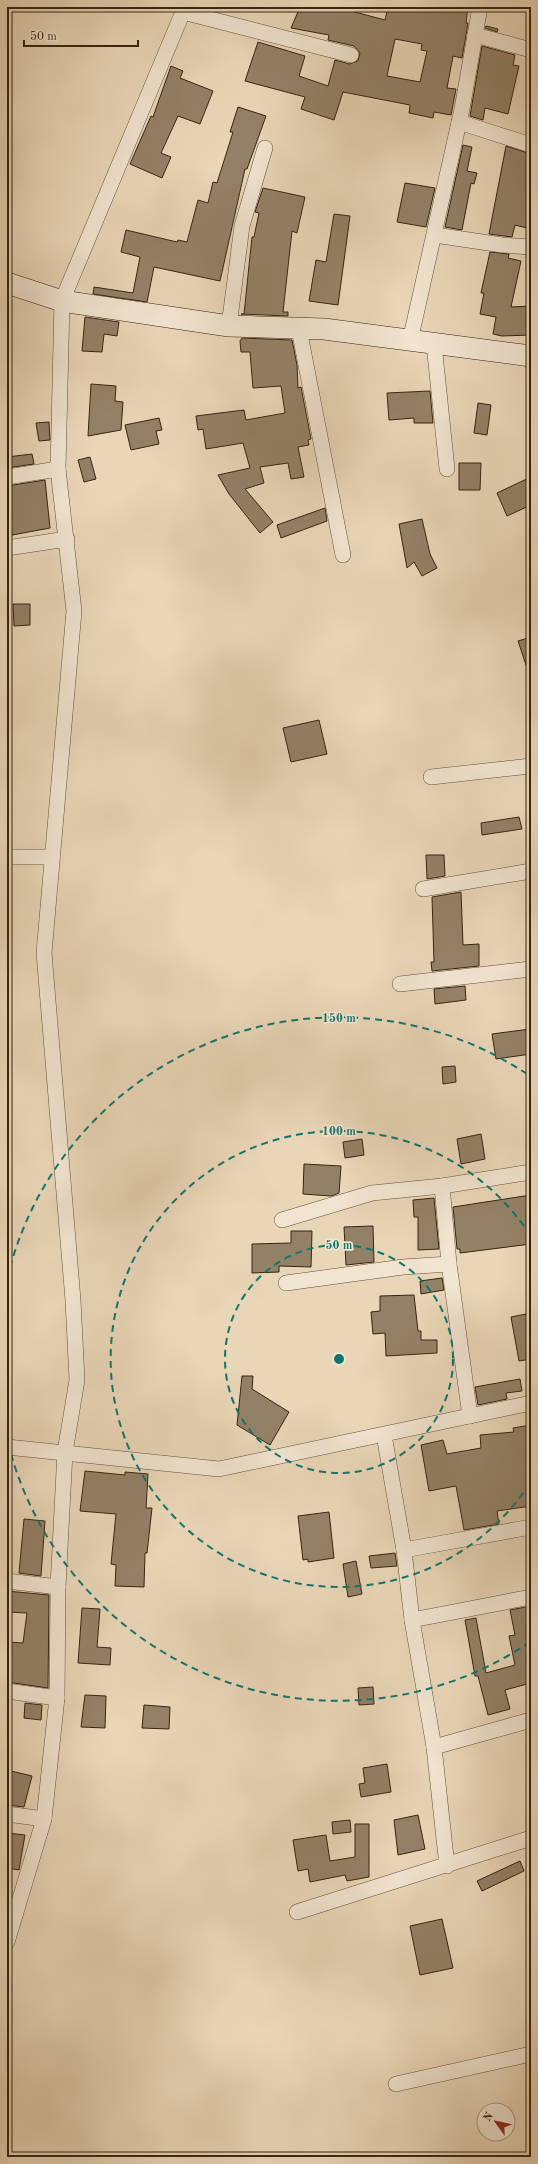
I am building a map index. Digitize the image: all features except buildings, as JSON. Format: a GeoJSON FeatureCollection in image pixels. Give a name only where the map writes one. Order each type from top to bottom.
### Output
{"type":"FeatureCollection","features":[{"type":"Feature","properties":{"kind":"street"},"geometry":{"type":"LineString","coordinates":[[410,340],[435,235],[459,122],[480,7]]}},
{"type":"Feature","properties":{"kind":"street"},"geometry":{"type":"LineString","coordinates":[[7,1942],[44,1819],[57,1698],[58,1587],[65,1452],[77,1380],[72,1292],[44,953],[74,611],[67,538],[58,469],[62,301],[184,9],[351,55]]}},
{"type":"Feature","properties":{"kind":"street"},"geometry":{"type":"LineString","coordinates":[[475,35],[531,50]]}},
{"type":"Feature","properties":{"kind":"street"},"geometry":{"type":"LineString","coordinates":[[459,122],[531,144]]}},
{"type":"Feature","properties":{"kind":"street"},"geometry":{"type":"LineString","coordinates":[[229,326],[242,226],[265,148]]}},
{"type":"Feature","properties":{"kind":"street"},"geometry":{"type":"LineString","coordinates":[[435,235],[502,245],[531,247]]}},
{"type":"Feature","properties":{"kind":"street"},"geometry":{"type":"LineString","coordinates":[[7,283],[62,301],[229,326],[324,329],[531,356]]}},
{"type":"Feature","properties":{"kind":"street"},"geometry":{"type":"LineString","coordinates":[[299,329],[343,555]]}},
{"type":"Feature","properties":{"kind":"street"},"geometry":{"type":"LineString","coordinates":[[434,344],[446,469]]}},
{"type":"Feature","properties":{"kind":"street"},"geometry":{"type":"LineString","coordinates":[[7,477],[58,469]]}},
{"type":"Feature","properties":{"kind":"street"},"geometry":{"type":"LineString","coordinates":[[7,548],[67,538]]}},
{"type":"Feature","properties":{"kind":"street"},"geometry":{"type":"LineString","coordinates":[[431,777],[531,766]]}},
{"type":"Feature","properties":{"kind":"street"},"geometry":{"type":"LineString","coordinates":[[7,857],[52,857]]}},
{"type":"Feature","properties":{"kind":"street"},"geometry":{"type":"LineString","coordinates":[[423,888],[531,871]]}},
{"type":"Feature","properties":{"kind":"street"},"geometry":{"type":"LineString","coordinates":[[400,984],[531,969]]}},
{"type":"Feature","properties":{"kind":"street"},"geometry":{"type":"LineString","coordinates":[[282,1220],[372,1193],[442,1186],[531,1172]]}},
{"type":"Feature","properties":{"kind":"street"},"geometry":{"type":"LineString","coordinates":[[442,1186],[449,1264],[470,1416]]}},
{"type":"Feature","properties":{"kind":"street"},"geometry":{"type":"LineString","coordinates":[[286,1283],[402,1267],[449,1264]]}},
{"type":"Feature","properties":{"kind":"street"},"geometry":{"type":"LineString","coordinates":[[7,1447],[219,1469],[531,1403]]}},
{"type":"Feature","properties":{"kind":"street"},"geometry":{"type":"LineString","coordinates":[[384,1435],[404,1550],[412,1620],[434,1747],[447,1866]]}},
{"type":"Feature","properties":{"kind":"street"},"geometry":{"type":"LineString","coordinates":[[404,1550],[531,1527]]}},
{"type":"Feature","properties":{"kind":"street"},"geometry":{"type":"LineString","coordinates":[[7,1581],[58,1587]]}},
{"type":"Feature","properties":{"kind":"street"},"geometry":{"type":"LineString","coordinates":[[412,1620],[531,1597]]}},
{"type":"Feature","properties":{"kind":"street"},"geometry":{"type":"LineString","coordinates":[[7,1691],[57,1698]]}},
{"type":"Feature","properties":{"kind":"street"},"geometry":{"type":"LineString","coordinates":[[434,1747],[531,1720]]}},
{"type":"Feature","properties":{"kind":"street"},"geometry":{"type":"LineString","coordinates":[[7,1814],[44,1819]]}},
{"type":"Feature","properties":{"kind":"street"},"geometry":{"type":"LineString","coordinates":[[297,1912],[447,1866],[531,1838]]}},
{"type":"Feature","properties":{"kind":"street"},"geometry":{"type":"LineString","coordinates":[[396,2084],[531,2054]]}}]}
